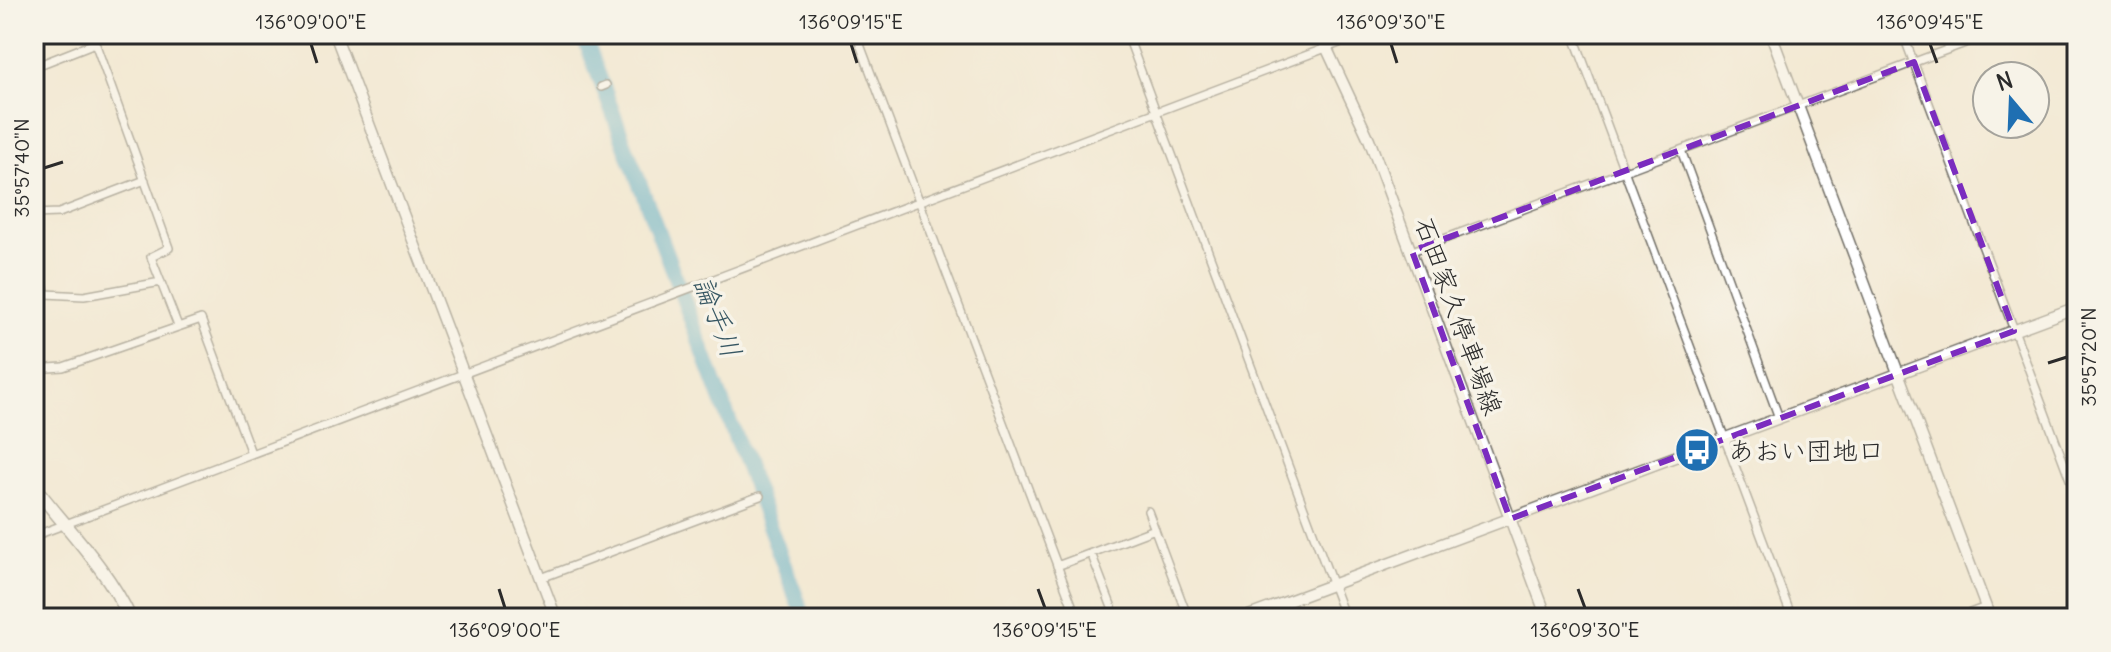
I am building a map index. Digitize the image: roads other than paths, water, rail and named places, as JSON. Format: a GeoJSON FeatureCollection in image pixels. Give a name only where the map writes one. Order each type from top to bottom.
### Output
{"type":"FeatureCollection","features":[{"type":"Feature","properties":{"kind":"main road"},"geometry":{"type":"LineString","coordinates":[[34,486],[101,567],[130,618]]}},
{"type":"Feature","properties":{"kind":"street"},"geometry":{"type":"LineString","coordinates":[[92,34],[169,248],[151,257],[178,326]]}},
{"type":"Feature","properties":{"kind":"street"},"geometry":{"type":"LineString","coordinates":[[335,34],[556,618]]}},
{"type":"Feature","properties":{"kind":"street"},"geometry":{"type":"LineString","coordinates":[[856,34],[1077,618]]}},
{"type":"Feature","properties":{"kind":"street"},"geometry":{"type":"LineString","coordinates":[[1127,34],[1345,618]]}},
{"type":"Feature","properties":{"kind":"street","name":"石田家久停車場線"},"geometry":{"type":"LineString","coordinates":[[1320,34],[1369,139],[1547,618]]}},
{"type":"Feature","properties":{"kind":"street"},"geometry":{"type":"LineString","coordinates":[[34,536],[1363,34]]}},
{"type":"Feature","properties":{"kind":"street"},"geometry":{"type":"LineString","coordinates":[[1573,34],[1792,618]]}},
{"type":"Feature","properties":{"kind":"street"},"geometry":{"type":"LineString","coordinates":[[1771,34],[1990,618]]}},
{"type":"Feature","properties":{"kind":"street"},"geometry":{"type":"LineString","coordinates":[[1903,34],[2077,498]]}},
{"type":"Feature","properties":{"kind":"street"},"geometry":{"type":"LineString","coordinates":[[1412,251],[1989,34]]}},
{"type":"Feature","properties":{"kind":"street"},"geometry":{"type":"LineString","coordinates":[[34,67],[95,43]]}},
{"type":"Feature","properties":{"kind":"street"},"geometry":{"type":"LineString","coordinates":[[1681,150],[1779,418]]}},
{"type":"Feature","properties":{"kind":"street"},"geometry":{"type":"LineString","coordinates":[[34,214],[59,213],[145,180]]}},
{"type":"Feature","properties":{"kind":"street"},"geometry":{"type":"LineString","coordinates":[[34,258],[46,294],[84,296],[161,282]]}},
{"type":"Feature","properties":{"kind":"street"},"geometry":{"type":"LineString","coordinates":[[1243,618],[2077,307]]}},
{"type":"Feature","properties":{"kind":"street"},"geometry":{"type":"LineString","coordinates":[[34,369],[63,367],[201,319],[251,453]]}},
{"type":"Feature","properties":{"kind":"street"},"geometry":{"type":"LineString","coordinates":[[541,578],[758,496]]}},
{"type":"Feature","properties":{"kind":"street"},"geometry":{"type":"LineString","coordinates":[[1148,511],[1188,618]]}},
{"type":"Feature","properties":{"kind":"street"},"geometry":{"type":"LineString","coordinates":[[1057,566],[1155,529]]}},
{"type":"Feature","properties":{"kind":"street"},"geometry":{"type":"LineString","coordinates":[[1091,553],[1116,618]]}},
{"type":"Feature","properties":{"kind":"street"},"geometry":{"type":"LineString","coordinates":[[1957,618],[1986,607]]}},
{"type":"Feature","properties":{"kind":"street"},"geometry":{"type":"LineString","coordinates":[[2060,618],[2077,612]]}},
{"type":"Feature","properties":{"kind":"waterway","name":"論手川"},"geometry":{"type":"LineString","coordinates":[[583,34],[804,618]]}},
{"type":"Feature","properties":{"kind":"place","name":"あおい団地口"},"geometry":{"type":"Point","coordinates":[1697,450]}}]}
